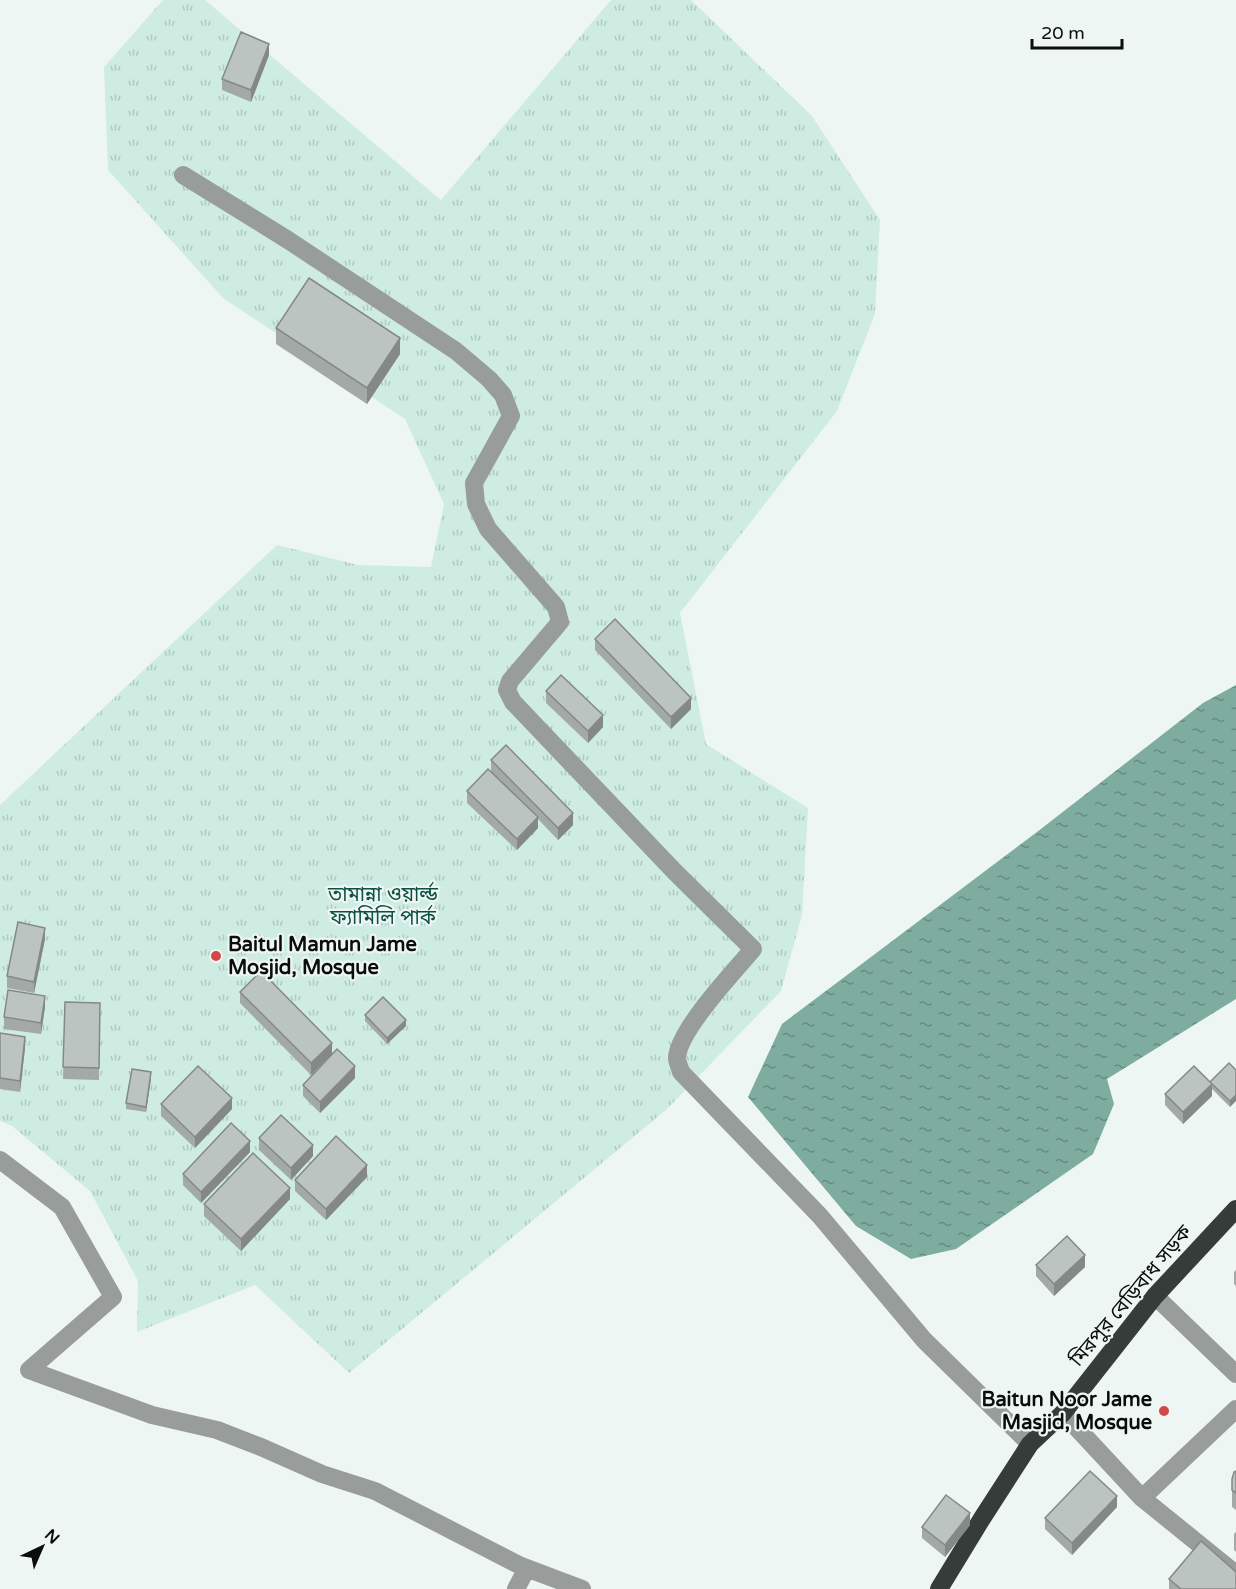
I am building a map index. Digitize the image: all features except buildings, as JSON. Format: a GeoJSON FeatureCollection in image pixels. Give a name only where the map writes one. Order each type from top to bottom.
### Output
{"type":"FeatureCollection","features":[{"type":"Feature","properties":{"kind":"highway","name":"মিরপুর বেড়িবাধ সড়ক"},"geometry":{"type":"LineString","coordinates":[[939,1589],[1030,1444],[1063,1413],[1155,1296],[1236,1209]]}},
{"type":"Feature","properties":{"kind":"street"},"geometry":{"type":"LineString","coordinates":[[183,176],[288,240],[456,351],[489,379],[503,395],[511,416],[474,483],[476,504],[488,529],[556,607],[560,622],[510,681],[507,690],[513,702],[675,872],[753,949],[701,1011],[682,1042],[677,1058],[681,1072],[820,1216],[924,1340],[1030,1444]]}},
{"type":"Feature","properties":{"kind":"street"},"geometry":{"type":"LineString","coordinates":[[0,1160],[62,1207],[113,1298],[29,1370],[152,1415],[217,1430],[322,1474],[375,1491],[527,1568],[582,1589]]}},
{"type":"Feature","properties":{"kind":"street"},"geometry":{"type":"LineString","coordinates":[[1155,1296],[1236,1374]]}},
{"type":"Feature","properties":{"kind":"street"},"geometry":{"type":"LineString","coordinates":[[1142,1498],[1236,1409]]}},
{"type":"Feature","properties":{"kind":"street"},"geometry":{"type":"LineString","coordinates":[[1063,1413],[1142,1498],[1236,1574]]}},
{"type":"Feature","properties":{"kind":"street"},"geometry":{"type":"LineString","coordinates":[[516,1589],[527,1568]]}},
{"type":"Feature","properties":{"kind":"green space","name":"তামান্না ওয়ার্ল্ড ফ্যামিলি পার্ক"},"geometry":{"type":"Polygon","coordinates":[[[163,0],[205,0],[441,200],[611,0],[691,0],[812,116],[880,220],[875,314],[837,411],[680,613],[706,744],[808,808],[802,915],[781,991],[666,1110],[349,1373],[255,1285],[137,1332],[138,1281],[90,1191],[12,1126],[0,1121],[0,805],[277,545],[358,565],[431,567],[444,504],[405,419],[223,298],[108,170],[104,67],[163,0]]]}},
{"type":"Feature","properties":{"kind":"water"},"geometry":{"type":"Polygon","coordinates":[[[1236,685],[1236,999],[1107,1079],[1114,1104],[1093,1154],[956,1249],[911,1259],[856,1226],[748,1097],[782,1024],[1037,832],[1203,703],[1236,685]]]}},
{"type":"Feature","properties":{"kind":"place","name":"Baitul Mamun Jame Mosjid, Mosque"},"geometry":{"type":"Point","coordinates":[216,956]}},
{"type":"Feature","properties":{"kind":"place","name":"Baitun Noor Jame Masjid, Mosque"},"geometry":{"type":"Point","coordinates":[1164,1411]}}]}
